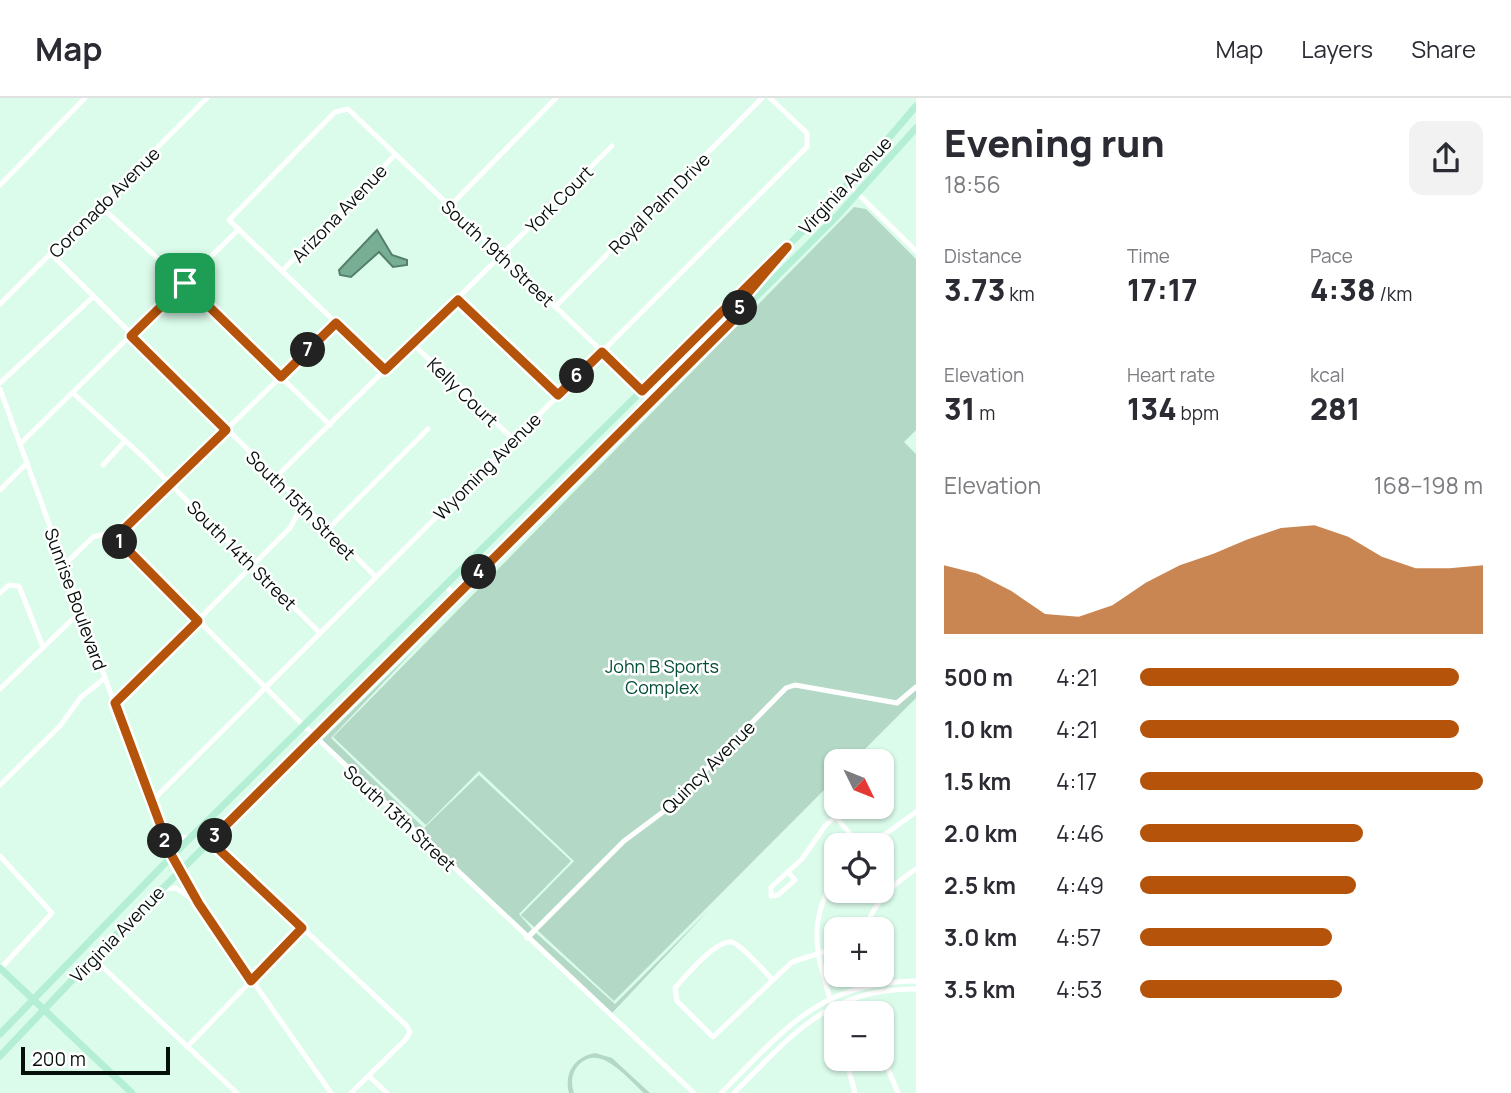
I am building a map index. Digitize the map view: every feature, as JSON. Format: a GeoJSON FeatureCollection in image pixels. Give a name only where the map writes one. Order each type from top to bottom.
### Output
{"type":"FeatureCollection","features":[{"type":"Feature","properties":{"kind":"main road","name":"Virginia Avenue"},"geometry":{"type":"LineString","coordinates":[[0,1034],[172,856],[787,247],[848,184],[916,106]]}},
{"type":"Feature","properties":{"kind":"main road","name":"Virginia Avenue"},"geometry":{"type":"LineString","coordinates":[[0,1056],[161,889],[741,312],[858,193],[916,128]]}},
{"type":"Feature","properties":{"kind":"main road"},"geometry":{"type":"LineString","coordinates":[[741,312],[741,301],[787,247]]}},
{"type":"Feature","properties":{"kind":"main road"},"geometry":{"type":"LineString","coordinates":[[0,969],[132,1093]]}},
{"type":"Feature","properties":{"kind":"street"},"geometry":{"type":"LineString","coordinates":[[0,185],[85,98]]}},
{"type":"Feature","properties":{"kind":"street","name":"Coronado Avenue"},"geometry":{"type":"LineString","coordinates":[[0,304],[207,98]]}},
{"type":"Feature","properties":{"kind":"street"},"geometry":{"type":"LineString","coordinates":[[449,207],[556,98]]}},
{"type":"Feature","properties":{"kind":"street","name":"Royal Palm Drive"},"geometry":{"type":"LineString","coordinates":[[555,307],[762,98]]}},
{"type":"Feature","properties":{"kind":"street","name":"Wyoming Avenue"},"geometry":{"type":"LineString","coordinates":[[151,802],[374,576],[807,146],[807,133],[771,98]]}},
{"type":"Feature","properties":{"kind":"street","name":"South 19th Street"},"geometry":{"type":"LineString","coordinates":[[239,229],[229,220],[335,112],[348,109],[652,399]]}},
{"type":"Feature","properties":{"kind":"street","name":"York Court"},"geometry":{"type":"LineString","coordinates":[[274,479],[612,146]]}},
{"type":"Feature","properties":{"kind":"street","name":"Arizona Avenue"},"geometry":{"type":"LineString","coordinates":[[282,271],[395,155]]}},
{"type":"Feature","properties":{"kind":"street"},"geometry":{"type":"LineString","coordinates":[[848,184],[916,251]]}},
{"type":"Feature","properties":{"kind":"street"},"geometry":{"type":"LineString","coordinates":[[100,206],[185,283],[330,425]]}},
{"type":"Feature","properties":{"kind":"street"},"geometry":{"type":"LineString","coordinates":[[20,444],[239,229],[385,370]]}},
{"type":"Feature","properties":{"kind":"street","name":"South 15th Street"},"geometry":{"type":"LineString","coordinates":[[51,254],[374,576]]}},
{"type":"Feature","properties":{"kind":"street"},"geometry":{"type":"LineString","coordinates":[[0,383],[93,297]]}},
{"type":"Feature","properties":{"kind":"street"},"geometry":{"type":"LineString","coordinates":[[458,300],[558,395]]}},
{"type":"Feature","properties":{"kind":"street"},"geometry":{"type":"LineString","coordinates":[[63,566],[93,537],[124,529],[336,323]]}},
{"type":"Feature","properties":{"kind":"street","name":"Kelly Court"},"geometry":{"type":"LineString","coordinates":[[413,344],[513,439]]}},
{"type":"Feature","properties":{"kind":"street","name":"Sunrise Boulevard"},"geometry":{"type":"LineString","coordinates":[[0,388],[63,566],[172,856],[199,904],[331,1093]]}},
{"type":"Feature","properties":{"kind":"street","name":"South 14th Street"},"geometry":{"type":"LineString","coordinates":[[73,393],[171,484],[319,632]]}},
{"type":"Feature","properties":{"kind":"street"},"geometry":{"type":"LineString","coordinates":[[327,530],[428,429]]}},
{"type":"Feature","properties":{"kind":"street"},"geometry":{"type":"LineString","coordinates":[[103,465],[125,441]]}},
{"type":"Feature","properties":{"kind":"street"},"geometry":{"type":"LineString","coordinates":[[0,490],[27,463]]}},
{"type":"Feature","properties":{"kind":"street"},"geometry":{"type":"LineString","coordinates":[[115,703],[290,528],[302,506]]}},
{"type":"Feature","properties":{"kind":"street","name":"South 13th Street"},"geometry":{"type":"LineString","coordinates":[[115,533],[118,540],[304,727],[694,1093]]}},
{"type":"Feature","properties":{"kind":"street"},"geometry":{"type":"LineString","coordinates":[[0,593],[9,585],[19,586],[43,647]]}},
{"type":"Feature","properties":{"kind":"street"},"geometry":{"type":"LineString","coordinates":[[446,586],[455,596]]}},
{"type":"Feature","properties":{"kind":"street"},"geometry":{"type":"LineString","coordinates":[[0,689],[81,611]]}},
{"type":"Feature","properties":{"kind":"street"},"geometry":{"type":"LineString","coordinates":[[0,785],[60,726],[81,697],[105,678]]}},
{"type":"Feature","properties":{"kind":"street","name":"Quincy Avenue"},"geometry":{"type":"LineString","coordinates":[[527,938],[624,841],[667,810],[786,688],[795,685],[897,703],[916,687]]}},
{"type":"Feature","properties":{"kind":"street"},"geometry":{"type":"LineString","coordinates":[[887,833],[916,812]]}},
{"type":"Feature","properties":{"kind":"street"},"geometry":{"type":"LineString","coordinates":[[788,872],[794,880],[778,895],[771,896],[771,887],[811,848],[825,826],[834,819]]}},
{"type":"Feature","properties":{"kind":"street"},"geometry":{"type":"LineString","coordinates":[[838,819],[849,833]]}},
{"type":"Feature","properties":{"kind":"street"},"geometry":{"type":"LineString","coordinates":[[159,823],[178,839],[192,837]]}},
{"type":"Feature","properties":{"kind":"street"},"geometry":{"type":"LineString","coordinates":[[210,841],[407,1026],[410,1032],[351,1093]]}},
{"type":"Feature","properties":{"kind":"street"},"geometry":{"type":"LineString","coordinates":[[0,856],[52,913],[0,969]]}},
{"type":"Feature","properties":{"kind":"street"},"geometry":{"type":"LineString","coordinates":[[870,917],[883,896],[916,869]]}},
{"type":"Feature","properties":{"kind":"street"},"geometry":{"type":"LineString","coordinates":[[161,889],[176,888],[199,904]]}},
{"type":"Feature","properties":{"kind":"street"},"geometry":{"type":"LineString","coordinates":[[824,899],[818,919],[816,952],[831,1001]]}},
{"type":"Feature","properties":{"kind":"street"},"geometry":{"type":"LineString","coordinates":[[187,1047],[302,928]]}},
{"type":"Feature","properties":{"kind":"street"},"geometry":{"type":"LineString","coordinates":[[772,979],[736,944],[725,942],[718,945],[692,970],[675,988],[675,994],[677,1001],[713,1037],[792,962],[824,950]]}},
{"type":"Feature","properties":{"kind":"street"},"geometry":{"type":"LineString","coordinates":[[93,958],[237,1093]]}},
{"type":"Feature","properties":{"kind":"street"},"geometry":{"type":"LineString","coordinates":[[721,1093],[778,1036],[810,1009],[830,998],[875,983],[916,981]]}},
{"type":"Feature","properties":{"kind":"street"},"geometry":{"type":"LineString","coordinates":[[845,1001],[877,991],[916,989]]}},
{"type":"Feature","properties":{"kind":"street"},"geometry":{"type":"LineString","coordinates":[[734,1093],[784,1042],[824,1010]]}},
{"type":"Feature","properties":{"kind":"street"},"geometry":{"type":"LineString","coordinates":[[778,1036],[784,1042]]}},
{"type":"Feature","properties":{"kind":"street"},"geometry":{"type":"LineString","coordinates":[[849,1071],[855,1093]]}},
{"type":"Feature","properties":{"kind":"street"},"geometry":{"type":"LineString","coordinates":[[889,1071],[898,1093]]}},
{"type":"Feature","properties":{"kind":"street"},"geometry":{"type":"LineString","coordinates":[[739,1075],[745,1082]]}},
{"type":"Feature","properties":{"kind":"street"},"geometry":{"type":"LineString","coordinates":[[369,1076],[387,1093]]}},
{"type":"Feature","properties":{"kind":"green space","name":"John B Sports Complex"},"geometry":{"type":"Polygon","coordinates":[[[854,207],[866,209],[916,259],[916,430],[904,442],[916,454],[916,698],[865,749],[824,749],[824,790],[614,1001],[521,915],[574,861],[479,771],[426,825],[333,737],[854,207]]]}},
{"type":"Feature","properties":{"kind":"green space"},"geometry":{"type":"Polygon","coordinates":[[[419,645],[331,738],[424,828],[479,775],[571,861],[519,914],[532,929],[527,934],[322,740],[419,645]]]}},
{"type":"Feature","properties":{"kind":"green space"},"geometry":{"type":"Polygon","coordinates":[[[709,910],[612,1013],[531,938],[536,933],[615,1004],[709,910]]]}},
{"type":"Feature","properties":{"kind":"green space"},"geometry":{"type":"Polygon","coordinates":[[[595,1053],[612,1058],[650,1093],[644,1093],[612,1065],[594,1058],[585,1060],[577,1067],[572,1080],[574,1093],[569,1093],[568,1079],[572,1067],[581,1058],[595,1053]]]}},
{"type":"Feature","properties":{"kind":"shaded area"},"geometry":{"type":"Polygon","coordinates":[[[377,230],[392,255],[407,260],[407,265],[393,267],[379,252],[351,277],[340,275],[339,270],[377,230]]]}},
{"type":"Feature","properties":{"kind":"route"},"geometry":{"type":"LineString","coordinates":[[787,247],[741,301],[741,312],[210,841],[302,928],[251,981],[199,904],[172,856],[115,703],[198,621],[118,540],[115,533],[124,529],[226,430],[131,336],[185,283],[281,377],[336,323],[385,370],[458,300],[558,395],[602,352],[642,391],[787,247]]}}]}
